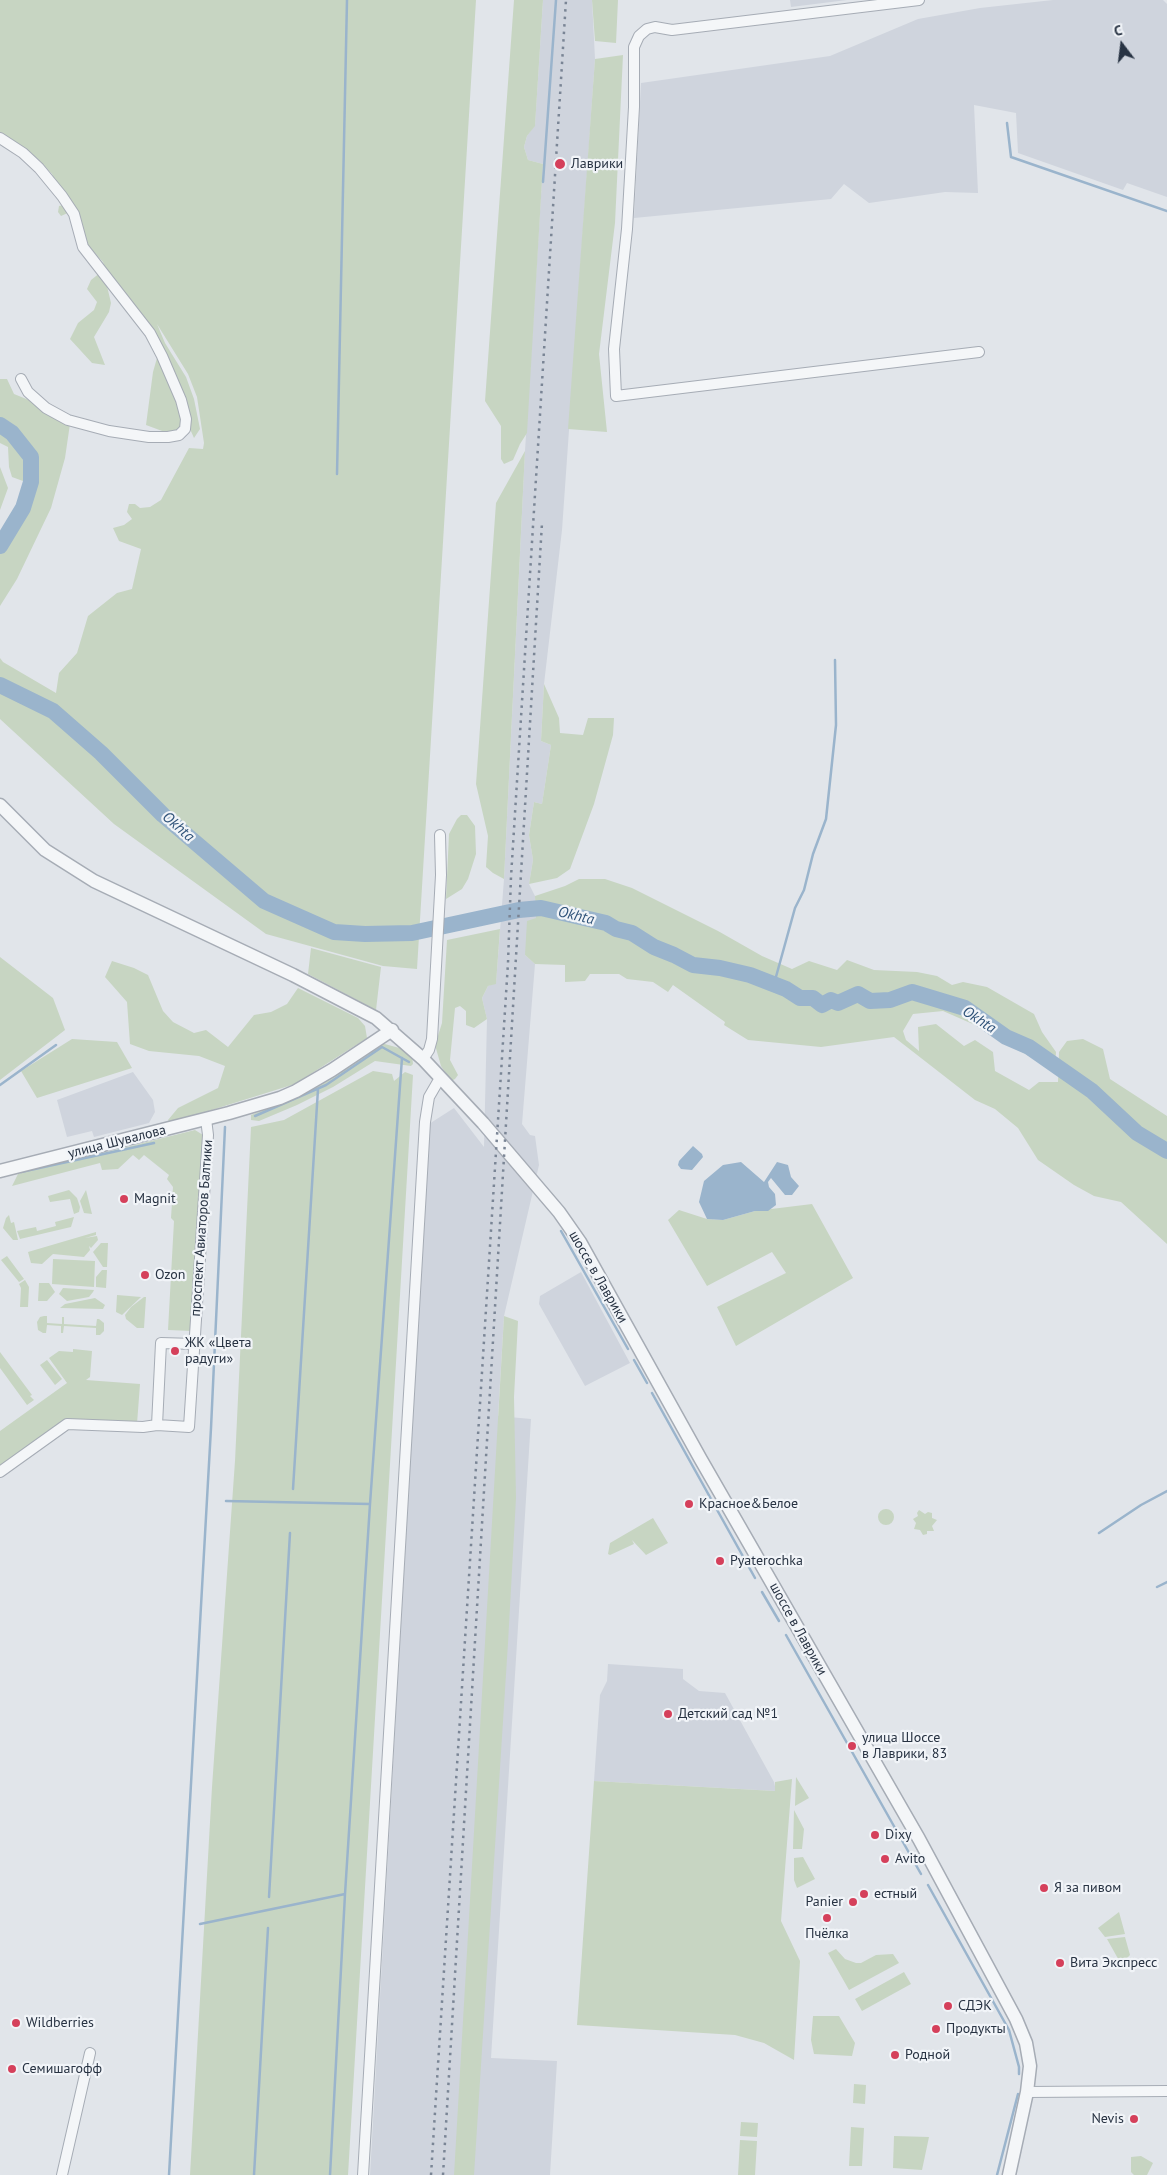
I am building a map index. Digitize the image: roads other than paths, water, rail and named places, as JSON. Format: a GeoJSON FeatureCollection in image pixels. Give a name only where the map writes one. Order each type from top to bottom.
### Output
{"type":"FeatureCollection","features":[{"type":"Feature","properties":{"kind":"street"},"geometry":{"type":"LineString","coordinates":[[919,0],[672,30],[655,27],[648,29],[639,36],[634,47],[634,106],[627,229],[614,349],[616,396],[978,352]]}},
{"type":"Feature","properties":{"kind":"street"},"geometry":{"type":"LineString","coordinates":[[0,138],[23,153],[39,168],[62,196],[74,214],[83,247],[150,333],[181,400],[186,419],[186,430],[179,435],[149,437],[109,431],[68,420],[46,408],[28,392],[21,379]]}},
{"type":"Feature","properties":{"kind":"street","name":"шоссе в Лаврики"},"geometry":{"type":"LineString","coordinates":[[0,805],[45,850],[94,881],[293,975],[376,1018],[423,1059],[559,1212],[580,1242],[700,1458],[919,1839],[1016,2019],[1029,2055],[1030,2066],[1027,2092],[1009,2175]]}},
{"type":"Feature","properties":{"kind":"street"},"geometry":{"type":"LineString","coordinates":[[423,1059],[429,1050],[432,1039],[441,875],[440,835]]}},
{"type":"Feature","properties":{"kind":"street","name":"улица Шувалова"},"geometry":{"type":"LineString","coordinates":[[0,1172],[234,1112],[296,1091],[392,1030]]}},
{"type":"Feature","properties":{"kind":"street"},"geometry":{"type":"LineString","coordinates":[[363,2175],[426,1122],[429,1097],[440,1078]]}},
{"type":"Feature","properties":{"kind":"street","name":"проспект Авиаторов Балтики"},"geometry":{"type":"LineString","coordinates":[[158,1425],[189,1427],[208,1134],[206,1119]]}},
{"type":"Feature","properties":{"kind":"street"},"geometry":{"type":"LineString","coordinates":[[0,1472],[67,1424],[143,1427],[158,1425],[161,1343],[194,1344]]}},
{"type":"Feature","properties":{"kind":"street"},"geometry":{"type":"LineString","coordinates":[[62,2175],[90,2053]]}},
{"type":"Feature","properties":{"kind":"street"},"geometry":{"type":"LineString","coordinates":[[1027,2092],[1167,2091]]}},
{"type":"Feature","properties":{"kind":"water"},"geometry":{"type":"Polygon","coordinates":[[[693,1146],[703,1157],[692,1170],[681,1169],[678,1165],[679,1161],[693,1146]]]}},
{"type":"Feature","properties":{"kind":"water"},"geometry":{"type":"Polygon","coordinates":[[[741,1162],[764,1182],[777,1162],[788,1165],[791,1177],[799,1186],[792,1195],[785,1195],[771,1178],[768,1182],[769,1187],[775,1194],[776,1205],[768,1211],[755,1211],[723,1220],[707,1219],[699,1202],[704,1181],[723,1165],[741,1162]]]}},
{"type":"Feature","properties":{"kind":"waterway"},"geometry":{"type":"LineString","coordinates":[[337,474],[347,0]]}},
{"type":"Feature","properties":{"kind":"waterway"},"geometry":{"type":"LineString","coordinates":[[543,182],[556,0]]}},
{"type":"Feature","properties":{"kind":"waterway"},"geometry":{"type":"LineString","coordinates":[[1007,123],[1011,157],[1167,211]]}},
{"type":"Feature","properties":{"kind":"waterway","name":"Okhta"},"geometry":{"type":"LineString","coordinates":[[0,425],[12,433],[31,457],[31,482],[23,508],[0,546]]}},
{"type":"Feature","properties":{"kind":"waterway"},"geometry":{"type":"LineString","coordinates":[[774,984],[795,908],[804,890],[813,854],[826,819],[836,725],[835,660]]}},
{"type":"Feature","properties":{"kind":"waterway","name":"Okhta"},"geometry":{"type":"LineString","coordinates":[[0,685],[53,711],[101,753],[163,815],[264,901],[334,932],[365,934],[412,933],[519,910],[541,908],[606,923],[616,929],[632,933],[654,947],[693,965],[720,968],[750,975],[786,989],[800,998],[813,998],[822,1005],[831,1000],[838,1003],[858,994],[870,1001],[890,1000],[912,992],[965,1008],[1006,1037],[1029,1047],[1092,1091],[1137,1133],[1167,1151]]}},
{"type":"Feature","properties":{"kind":"waterway"},"geometry":{"type":"LineString","coordinates":[[0,1085],[56,1045]]}},
{"type":"Feature","properties":{"kind":"waterway"},"geometry":{"type":"LineString","coordinates":[[255,1116],[326,1085],[382,1047],[409,1062]]}},
{"type":"Feature","properties":{"kind":"waterway"},"geometry":{"type":"LineString","coordinates":[[330,2175],[345,1894],[370,1504],[402,1058]]}},
{"type":"Feature","properties":{"kind":"waterway"},"geometry":{"type":"LineString","coordinates":[[293,1489],[318,1089]]}},
{"type":"Feature","properties":{"kind":"waterway"},"geometry":{"type":"LineString","coordinates":[[169,2175],[211,1428],[225,1127]]}},
{"type":"Feature","properties":{"kind":"waterway"},"geometry":{"type":"LineString","coordinates":[[21,1172],[154,1143]]}},
{"type":"Feature","properties":{"kind":"waterway"},"geometry":{"type":"LineString","coordinates":[[561,1231],[628,1349]]}},
{"type":"Feature","properties":{"kind":"waterway"},"geometry":{"type":"LineString","coordinates":[[634,1360],[647,1383]]}},
{"type":"Feature","properties":{"kind":"waterway"},"geometry":{"type":"LineString","coordinates":[[652,1393],[755,1578]]}},
{"type":"Feature","properties":{"kind":"waterway"},"geometry":{"type":"LineString","coordinates":[[1099,1533],[1141,1505],[1167,1491]]}},
{"type":"Feature","properties":{"kind":"waterway"},"geometry":{"type":"LineString","coordinates":[[226,1501],[370,1504]]}},
{"type":"Feature","properties":{"kind":"waterway"},"geometry":{"type":"LineString","coordinates":[[269,1897],[290,1533]]}},
{"type":"Feature","properties":{"kind":"waterway"},"geometry":{"type":"LineString","coordinates":[[1157,1587],[1167,1582]]}},
{"type":"Feature","properties":{"kind":"waterway"},"geometry":{"type":"LineString","coordinates":[[762,1592],[779,1621]]}},
{"type":"Feature","properties":{"kind":"waterway"},"geometry":{"type":"LineString","coordinates":[[786,1635],[921,1874]]}},
{"type":"Feature","properties":{"kind":"waterway"},"geometry":{"type":"LineString","coordinates":[[928,1885],[1009,2030],[1019,2067],[1019,2074]]}},
{"type":"Feature","properties":{"kind":"waterway"},"geometry":{"type":"LineString","coordinates":[[200,1924],[345,1894]]}},
{"type":"Feature","properties":{"kind":"waterway"},"geometry":{"type":"LineString","coordinates":[[254,2175],[268,1928]]}},
{"type":"Feature","properties":{"kind":"waterway"},"geometry":{"type":"LineString","coordinates":[[997,2175],[1018,2094]]}},
{"type":"Feature","properties":{"kind":"railway"},"geometry":{"type":"LineString","coordinates":[[431,2175],[508,963],[511,877],[566,0]]}},
{"type":"Feature","properties":{"kind":"railway"},"geometry":{"type":"LineString","coordinates":[[443,2175],[542,523]]}},
{"type":"Feature","properties":{"kind":"place","name":"Лаврики"},"geometry":{"type":"Point","coordinates":[560,164]}},
{"type":"Feature","properties":{"kind":"place","name":"Magnit"},"geometry":{"type":"Point","coordinates":[124,1199]}},
{"type":"Feature","properties":{"kind":"place","name":"Ozon"},"geometry":{"type":"Point","coordinates":[145,1275]}},
{"type":"Feature","properties":{"kind":"place","name":"ЖК «Цвета радуги»"},"geometry":{"type":"Point","coordinates":[175,1351]}},
{"type":"Feature","properties":{"kind":"place","name":"Красное&Белое"},"geometry":{"type":"Point","coordinates":[689,1504]}},
{"type":"Feature","properties":{"kind":"place","name":"Pyaterochka"},"geometry":{"type":"Point","coordinates":[720,1561]}},
{"type":"Feature","properties":{"kind":"place","name":"Детский сад №1"},"geometry":{"type":"Point","coordinates":[668,1714]}},
{"type":"Feature","properties":{"kind":"place","name":"улица Шоссе в Лаврики, 83"},"geometry":{"type":"Point","coordinates":[852,1746]}},
{"type":"Feature","properties":{"kind":"place","name":"Dixy"},"geometry":{"type":"Point","coordinates":[875,1835]}},
{"type":"Feature","properties":{"kind":"place","name":"Avito"},"geometry":{"type":"Point","coordinates":[885,1859]}},
{"type":"Feature","properties":{"kind":"place","name":"Я за пивом"},"geometry":{"type":"Point","coordinates":[1044,1888]}},
{"type":"Feature","properties":{"kind":"place","name":"естный"},"geometry":{"type":"Point","coordinates":[864,1894]}},
{"type":"Feature","properties":{"kind":"place","name":"Panier"},"geometry":{"type":"Point","coordinates":[853,1902]}},
{"type":"Feature","properties":{"kind":"place","name":"Пчёлка"},"geometry":{"type":"Point","coordinates":[827,1918]}},
{"type":"Feature","properties":{"kind":"place","name":"Вита Экспресс"},"geometry":{"type":"Point","coordinates":[1060,1963]}},
{"type":"Feature","properties":{"kind":"place","name":"СДЭК"},"geometry":{"type":"Point","coordinates":[948,2006]}},
{"type":"Feature","properties":{"kind":"place","name":"Wildberries"},"geometry":{"type":"Point","coordinates":[16,2023]}},
{"type":"Feature","properties":{"kind":"place","name":"Продукты"},"geometry":{"type":"Point","coordinates":[936,2029]}},
{"type":"Feature","properties":{"kind":"place","name":"Родной"},"geometry":{"type":"Point","coordinates":[895,2055]}},
{"type":"Feature","properties":{"kind":"place","name":"Семишагофф"},"geometry":{"type":"Point","coordinates":[12,2069]}},
{"type":"Feature","properties":{"kind":"place","name":"Nevis"},"geometry":{"type":"Point","coordinates":[1134,2119]}}]}
